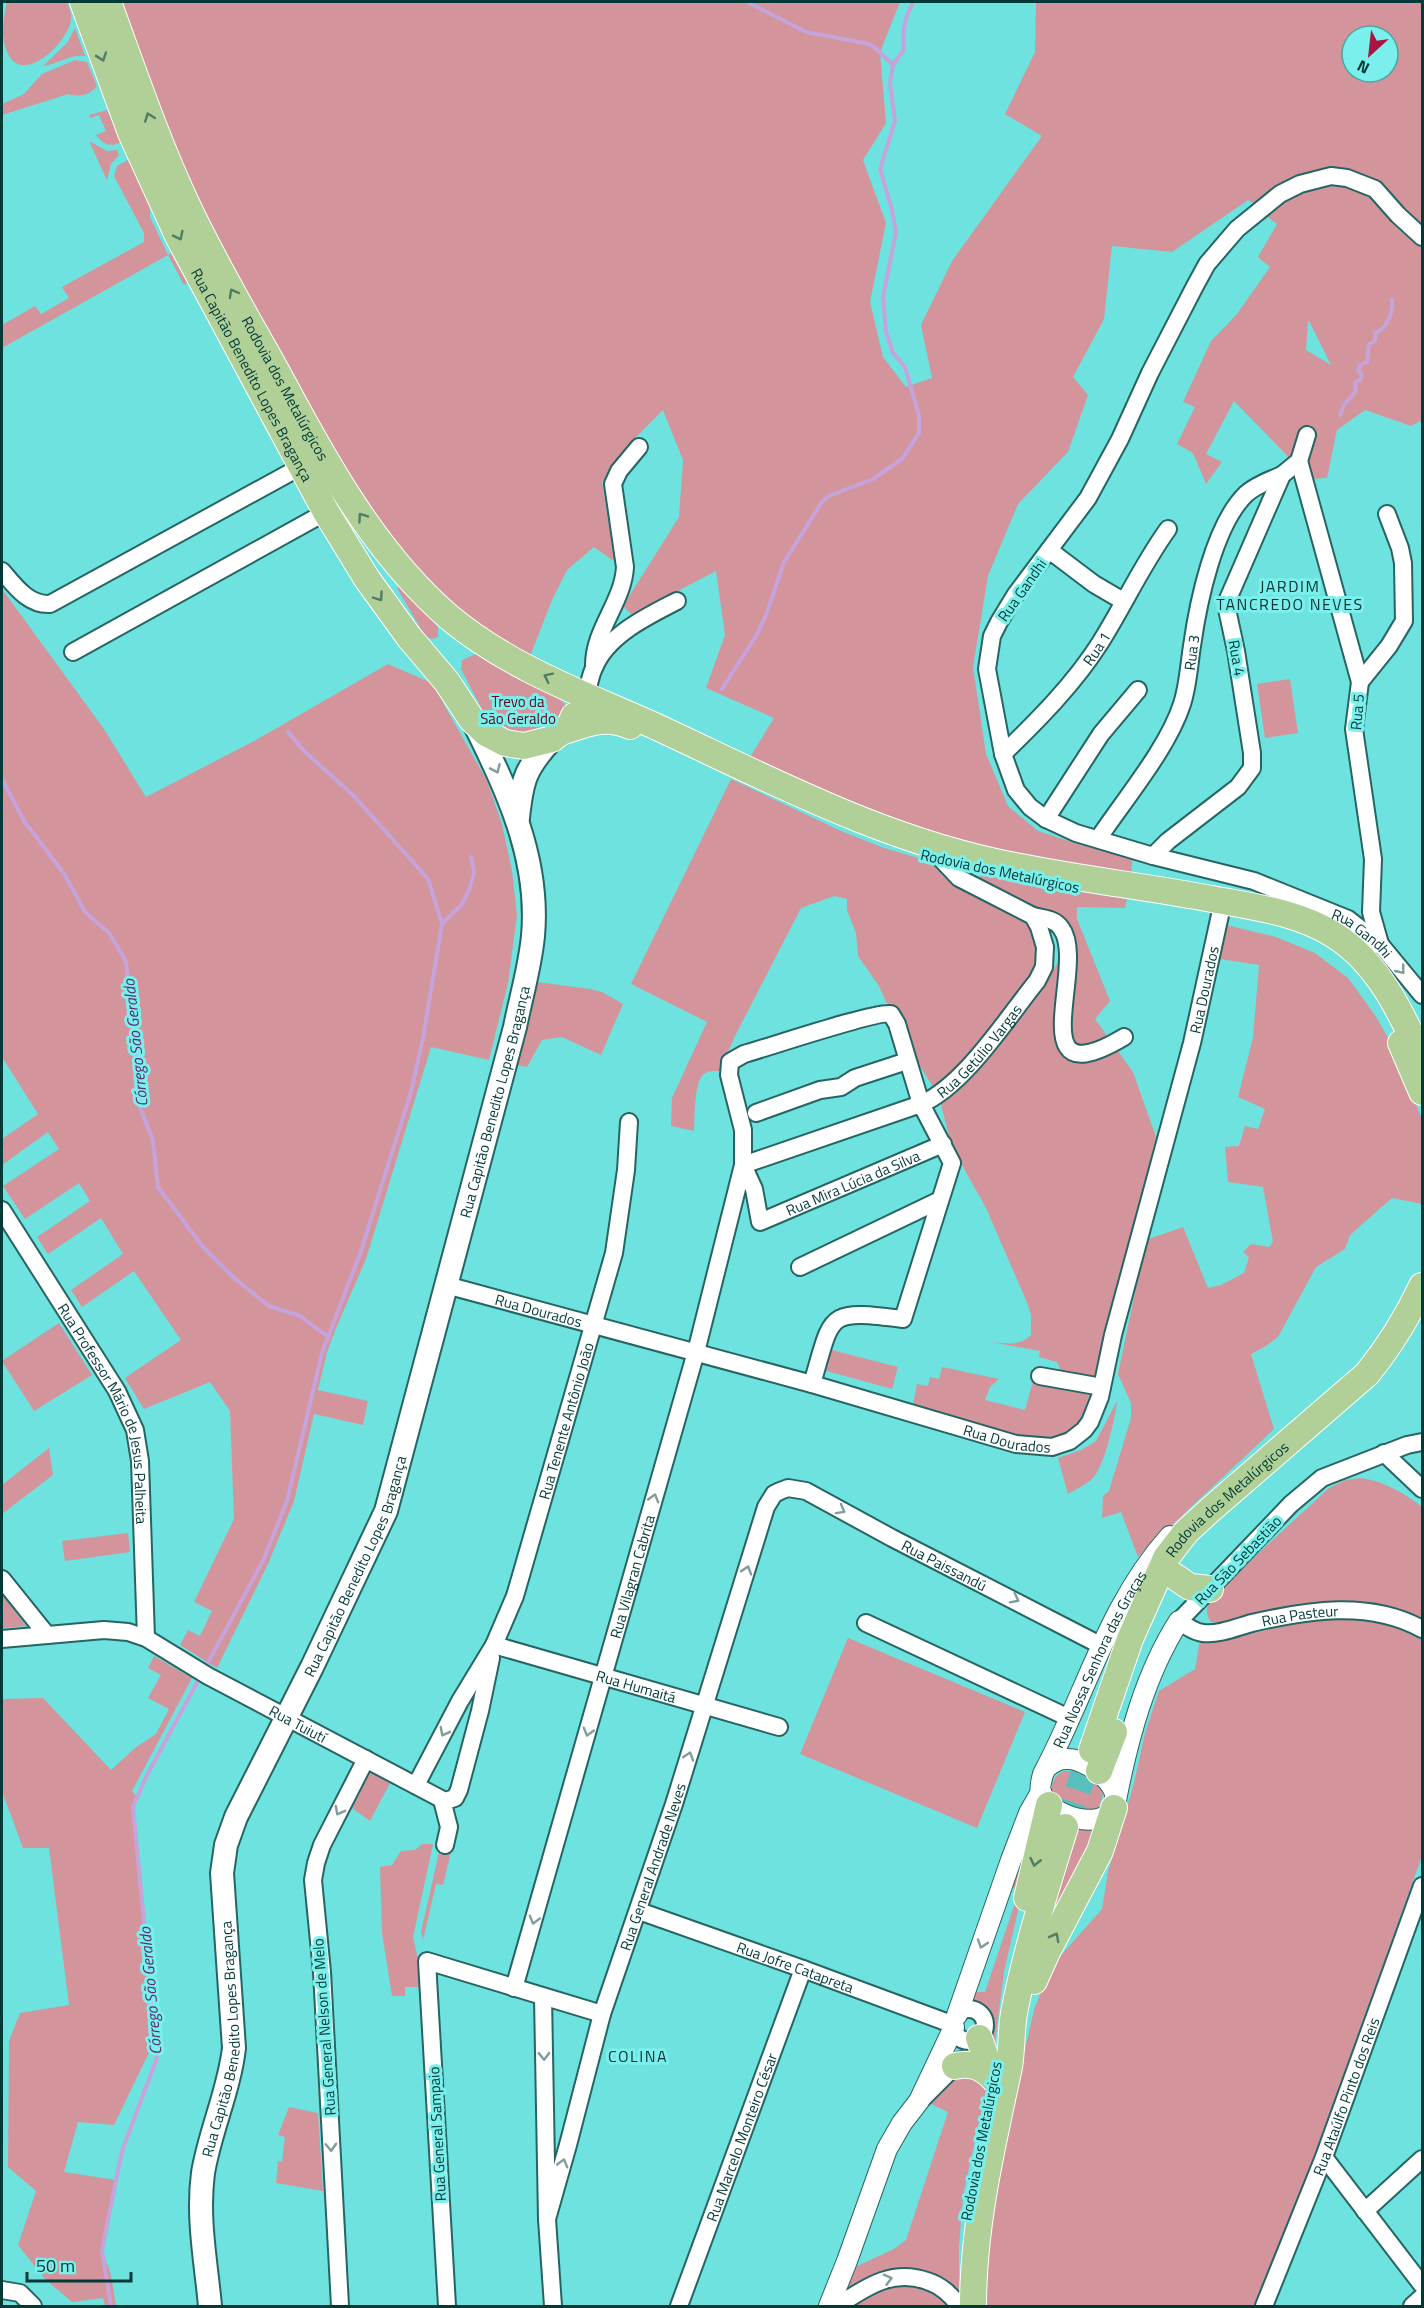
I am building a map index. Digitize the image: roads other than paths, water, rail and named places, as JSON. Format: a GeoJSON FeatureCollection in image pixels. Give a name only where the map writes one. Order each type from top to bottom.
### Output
{"type":"FeatureCollection","features":[{"type":"Feature","properties":{"kind":"main road","name":"Rua Capitão Benedito Lopes Bragança"},"geometry":{"type":"LineString","coordinates":[[83,2],[131,133],[179,238],[326,512],[385,605],[447,682],[472,720],[495,765],[518,819],[532,878],[533,927],[529,961],[515,1027],[386,1511],[361,1568],[236,1817],[226,1845],[222,1864],[234,2048],[231,2071],[204,2170],[200,2198],[210,2307]]}},
{"type":"Feature","properties":{"kind":"main road","name":"Rodovia dos Metalúrgicos"},"geometry":{"type":"LineString","coordinates":[[108,2],[148,114],[204,239],[325,459],[358,512],[397,563],[434,603],[474,636],[517,662],[580,692],[825,806],[901,835],[1015,866],[1146,887],[1287,915],[1369,949],[1422,1059]]}},
{"type":"Feature","properties":{"kind":"main road"},"geometry":{"type":"LineString","coordinates":[[558,735],[570,725],[580,692]]}},
{"type":"Feature","properties":{"kind":"main road","name":"Rodovia dos Metalúrgicos"},"geometry":{"type":"LineString","coordinates":[[558,735],[601,719],[624,723],[821,818],[892,846],[1013,877],[1132,897],[1287,931],[1323,946],[1353,969],[1380,1004],[1404,1048],[1422,1092]]}},
{"type":"Feature","properties":{"kind":"main road","name":"Rua Capitão Benedito Lopes Bragança"},"geometry":{"type":"LineString","coordinates":[[472,720],[491,736],[514,745],[524,746],[558,735]]}},
{"type":"Feature","properties":{"kind":"main road","name":"Rua Capitão Benedito Lopes Bragança"},"geometry":{"type":"LineString","coordinates":[[518,819],[526,774],[535,758],[558,735]]}},
{"type":"Feature","properties":{"kind":"main road","name":"Rodovia dos Metalúrgicos"},"geometry":{"type":"LineString","coordinates":[[1098,1766],[1130,1639],[1166,1558],[1186,1532],[1210,1510],[1367,1374],[1391,1343],[1422,1286]]}},
{"type":"Feature","properties":{"kind":"main road"},"geometry":{"type":"LineString","coordinates":[[1098,1766],[1165,1596],[1174,1576],[1202,1531],[1210,1510]]}},
{"type":"Feature","properties":{"kind":"main road"},"geometry":{"type":"LineString","coordinates":[[1174,1576],[1190,1587],[1210,1589]]}},
{"type":"Feature","properties":{"kind":"main road"},"geometry":{"type":"LineString","coordinates":[[993,2078],[992,2044],[1011,1966],[1045,1798]]}},
{"type":"Feature","properties":{"kind":"main road"},"geometry":{"type":"LineString","coordinates":[[992,2044],[1040,1966],[1100,1851],[1115,1804]]}},
{"type":"Feature","properties":{"kind":"main road","name":"Rodovia dos Metalúrgicos"},"geometry":{"type":"LineString","coordinates":[[973,2307],[974,2260],[983,2190],[992,2044],[1014,2015],[1041,1904],[1065,1827]]}},
{"type":"Feature","properties":{"kind":"main road"},"geometry":{"type":"LineString","coordinates":[[955,2066],[981,2067],[993,2078]]}},
{"type":"Feature","properties":{"kind":"main road","name":"Rodovia dos Metalúrgicos"},"geometry":{"type":"LineString","coordinates":[[961,2307],[965,2230],[973,2176],[993,2078]]}},
{"type":"Feature","properties":{"kind":"street","name":"Rua Gandhi"},"geometry":{"type":"LineString","coordinates":[[1422,237],[1374,189],[1347,178],[1331,176],[1300,184],[1280,194],[1224,243],[1208,264],[1150,373],[1120,439],[1088,498],[1006,609],[992,636],[987,669],[1003,754],[1016,790],[1030,807],[1047,819],[1076,833],[1153,856],[1214,869],[1287,893],[1348,919],[1369,949],[1422,995]]}},
{"type":"Feature","properties":{"kind":"street"},"geometry":{"type":"LineString","coordinates":[[1299,461],[1307,435]]}},
{"type":"Feature","properties":{"kind":"street"},"geometry":{"type":"LineString","coordinates":[[594,667],[599,633],[624,578],[625,567],[613,484],[619,471],[639,447]]}},
{"type":"Feature","properties":{"kind":"street","name":"Rua 4"},"geometry":{"type":"LineString","coordinates":[[1153,856],[1168,841],[1238,787],[1252,768],[1252,753],[1236,651],[1227,609],[1232,589],[1282,475],[1299,461]]}},
{"type":"Feature","properties":{"kind":"street","name":"Rua 5"},"geometry":{"type":"LineString","coordinates":[[1299,461],[1360,682],[1355,739],[1373,859],[1369,949]]}},
{"type":"Feature","properties":{"kind":"street"},"geometry":{"type":"LineString","coordinates":[[2,571],[20,592],[32,601],[50,604],[302,466]]}},
{"type":"Feature","properties":{"kind":"street","name":"Rua 3"},"geometry":{"type":"LineString","coordinates":[[1098,839],[1167,735],[1182,704],[1204,583],[1231,515],[1246,494],[1255,487],[1282,475]]}},
{"type":"Feature","properties":{"kind":"street"},"geometry":{"type":"LineString","coordinates":[[73,652],[326,512]]}},
{"type":"Feature","properties":{"kind":"street"},"geometry":{"type":"LineString","coordinates":[[1360,682],[1389,646],[1404,621],[1400,548],[1387,514]]}},
{"type":"Feature","properties":{"kind":"street","name":"Rua 1"},"geometry":{"type":"LineString","coordinates":[[1003,754],[1041,716],[1085,665],[1146,560],[1168,528]]}},
{"type":"Feature","properties":{"kind":"street"},"geometry":{"type":"LineString","coordinates":[[1049,550],[1094,584],[1123,601]]}},
{"type":"Feature","properties":{"kind":"street"},"geometry":{"type":"LineString","coordinates":[[580,692],[594,667],[624,630],[677,600]]}},
{"type":"Feature","properties":{"kind":"street"},"geometry":{"type":"LineString","coordinates":[[1047,819],[1101,734],[1138,690]]}},
{"type":"Feature","properties":{"kind":"street"},"geometry":{"type":"LineString","coordinates":[[942,860],[959,878],[1032,916],[1060,926],[1067,940],[1068,964],[1062,1029],[1064,1043],[1068,1048],[1074,1052],[1089,1054],[1106,1048],[1124,1037]]}},
{"type":"Feature","properties":{"kind":"street","name":"Rua Dourados"},"geometry":{"type":"LineString","coordinates":[[446,1285],[812,1384],[1016,1444],[1042,1447],[1062,1444],[1084,1430],[1094,1414],[1113,1335],[1192,1043],[1220,915]]}},
{"type":"Feature","properties":{"kind":"street","name":"Rua Getúlio Vargas"},"geometry":{"type":"LineString","coordinates":[[743,1165],[921,1104],[938,1096],[958,1079],[1044,967],[1045,947],[1039,927],[1032,916]]}},
{"type":"Feature","properties":{"kind":"street"},"geometry":{"type":"LineString","coordinates":[[743,1165],[743,1130],[729,1076],[730,1062],[744,1054],[854,1021],[884,1013],[891,1014],[897,1024],[921,1104],[952,1163],[903,1319],[864,1314],[836,1319],[827,1330],[812,1384]]}},
{"type":"Feature","properties":{"kind":"street"},"geometry":{"type":"LineString","coordinates":[[756,1113],[820,1090],[842,1087],[855,1078],[907,1061]]}},
{"type":"Feature","properties":{"kind":"street","name":"Rua Tenente Antônio João"},"geometry":{"type":"LineString","coordinates":[[416,1785],[460,1701],[494,1645],[515,1596],[614,1252],[626,1170],[629,1122]]}},
{"type":"Feature","properties":{"kind":"street","name":"Rua Mira Lúcia da Silva"},"geometry":{"type":"LineString","coordinates":[[743,1165],[754,1190],[760,1222],[943,1144]]}},
{"type":"Feature","properties":{"kind":"street","name":"Rua Vilagran Cabrita"},"geometry":{"type":"LineString","coordinates":[[514,1988],[696,1352],[743,1165]]}},
{"type":"Feature","properties":{"kind":"street"},"geometry":{"type":"LineString","coordinates":[[800,1267],[940,1200]]}},
{"type":"Feature","properties":{"kind":"street","name":"Rua Professor Mário de Jesus Palheita"},"geometry":{"type":"LineString","coordinates":[[2,1210],[117,1391],[135,1430],[140,1461],[146,1638]]}},
{"type":"Feature","properties":{"kind":"street"},"geometry":{"type":"LineString","coordinates":[[1040,1376],[1102,1387]]}},
{"type":"Feature","properties":{"kind":"street","name":"Rua São Sebastião"},"geometry":{"type":"LineString","coordinates":[[1115,1804],[1126,1750],[1159,1658],[1179,1621],[1291,1504],[1322,1478],[1407,1445],[1422,1442]]}},
{"type":"Feature","properties":{"kind":"street"},"geometry":{"type":"LineString","coordinates":[[1384,1454],[1422,1490]]}},
{"type":"Feature","properties":{"kind":"street","name":"Rua General Andrade Neves"},"geometry":{"type":"LineString","coordinates":[[764,1515],[765,1491],[770,1483]]}},
{"type":"Feature","properties":{"kind":"street","name":"Rua General Andrade Neves"},"geometry":{"type":"LineString","coordinates":[[547,2219],[602,2014],[639,1911],[706,1706],[764,1515],[774,1494],[788,1488]]}},
{"type":"Feature","properties":{"kind":"street","name":"Rua Paissandú"},"geometry":{"type":"LineString","coordinates":[[788,1488],[806,1491],[1100,1645]]}},
{"type":"Feature","properties":{"kind":"street","name":"Rua Nossa Senhora das Graças"},"geometry":{"type":"LineString","coordinates":[[1047,1767],[1100,1645],[1130,1589],[1151,1557],[1175,1531],[1210,1510]]}},
{"type":"Feature","properties":{"kind":"street"},"geometry":{"type":"LineString","coordinates":[[2,1579],[47,1635]]}},
{"type":"Feature","properties":{"kind":"street","name":"Rua Pasteur"},"geometry":{"type":"LineString","coordinates":[[1179,1621],[1193,1630],[1212,1634],[1253,1623],[1312,1612],[1360,1609],[1410,1622],[1422,1629]]}},
{"type":"Feature","properties":{"kind":"street"},"geometry":{"type":"LineString","coordinates":[[866,1623],[1069,1718]]}},
{"type":"Feature","properties":{"kind":"street","name":"Rua Tuiutí"},"geometry":{"type":"LineString","coordinates":[[2,1639],[104,1630],[128,1632],[146,1638],[203,1673],[447,1800]]}},
{"type":"Feature","properties":{"kind":"street","name":"Rua Tenente Antônio João"},"geometry":{"type":"LineString","coordinates":[[447,1800],[459,1790],[480,1711],[494,1645]]}},
{"type":"Feature","properties":{"kind":"street","name":"Rua Humaitá"},"geometry":{"type":"LineString","coordinates":[[494,1645],[779,1727]]}},
{"type":"Feature","properties":{"kind":"street"},"geometry":{"type":"LineString","coordinates":[[460,1701],[470,1700],[480,1711]]}},
{"type":"Feature","properties":{"kind":"street","name":"Rua São Sebastião"},"geometry":{"type":"LineString","coordinates":[[1098,1766],[1126,1750]]}},
{"type":"Feature","properties":{"kind":"street"},"geometry":{"type":"LineString","coordinates":[[1070,1758],[1098,1766],[1108,1782],[1115,1804],[1107,1816],[1089,1820],[1064,1815],[1045,1798],[1041,1781],[1047,1767],[1055,1761],[1070,1758]]}},
{"type":"Feature","properties":{"kind":"street","name":"Rua General Nelson de Melo"},"geometry":{"type":"LineString","coordinates":[[340,2307],[322,1972],[314,1881],[316,1863],[322,1845],[366,1759]]}},
{"type":"Feature","properties":{"kind":"street"},"geometry":{"type":"LineString","coordinates":[[919,2101],[955,2022],[1029,1813],[1045,1798]]}},
{"type":"Feature","properties":{"kind":"street"},"geometry":{"type":"LineString","coordinates":[[445,1845],[449,1827],[447,1800]]}},
{"type":"Feature","properties":{"kind":"street","name":"Rua Ataúlfo Pinto dos Reis"},"geometry":{"type":"LineString","coordinates":[[1264,2307],[1324,2157],[1422,1886]]}},
{"type":"Feature","properties":{"kind":"street","name":"Rua Jofre Catapreta"},"geometry":{"type":"LineString","coordinates":[[639,1911],[955,2022]]}},
{"type":"Feature","properties":{"kind":"street","name":"Rua General Sampaio"},"geometry":{"type":"LineString","coordinates":[[447,2307],[427,1961],[514,1988]]}},
{"type":"Feature","properties":{"kind":"street","name":"Rua Marcelo Monteiro César"},"geometry":{"type":"LineString","coordinates":[[679,2307],[803,1969]]}},
{"type":"Feature","properties":{"kind":"street"},"geometry":{"type":"LineString","coordinates":[[514,1988],[602,2014]]}},
{"type":"Feature","properties":{"kind":"street","name":"Rua General Andrade Neves"},"geometry":{"type":"LineString","coordinates":[[543,1997],[547,2219],[554,2307]]}},
{"type":"Feature","properties":{"kind":"street"},"geometry":{"type":"LineString","coordinates":[[955,2022],[966,2010],[976,2012],[981,2015],[992,2044]]}},
{"type":"Feature","properties":{"kind":"street"},"geometry":{"type":"LineString","coordinates":[[955,2022],[961,2038],[992,2044]]}},
{"type":"Feature","properties":{"kind":"street"},"geometry":{"type":"LineString","coordinates":[[829,2307],[887,2149],[902,2123],[919,2101],[955,2066],[992,2044]]}},
{"type":"Feature","properties":{"kind":"street"},"geometry":{"type":"LineString","coordinates":[[1324,2157],[1422,2285]]}},
{"type":"Feature","properties":{"kind":"street"},"geometry":{"type":"LineString","coordinates":[[1365,2211],[1422,2159]]}},
{"type":"Feature","properties":{"kind":"street"},"geometry":{"type":"LineString","coordinates":[[837,2307],[876,2282],[907,2276],[938,2286],[961,2307]]}},
{"type":"Feature","properties":{"kind":"street"},"geometry":{"type":"LineString","coordinates":[[2,2290],[20,2293],[33,2307]]}},
{"type":"Feature","properties":{"kind":"street"},"geometry":{"type":"LineString","coordinates":[[1412,2307],[1422,2297]]}},
{"type":"Feature","properties":{"kind":"waterway"},"geometry":{"type":"LineString","coordinates":[[747,2],[806,32],[873,46],[893,65]]}},
{"type":"Feature","properties":{"kind":"waterway"},"geometry":{"type":"LineString","coordinates":[[722,689],[756,636],[766,615],[784,562],[822,502],[829,496],[873,479],[902,459],[919,433],[919,416],[905,367],[893,353],[886,332],[883,297],[896,232],[880,169],[895,121],[890,83],[893,65],[904,49],[905,24],[913,2]]}},
{"type":"Feature","properties":{"kind":"waterway"},"geometry":{"type":"LineString","coordinates":[[1340,415],[1344,405],[1356,391],[1355,382],[1360,380],[1362,375],[1358,371],[1360,365],[1367,362],[1369,344],[1375,341],[1375,333],[1383,328],[1388,320],[1392,300]]}},
{"type":"Feature","properties":{"kind":"waterway"},"geometry":{"type":"LineString","coordinates":[[288,732],[304,751],[354,796],[428,879],[442,924]]}},
{"type":"Feature","properties":{"kind":"waterway","name":"Córrego São Geraldo"},"geometry":{"type":"LineString","coordinates":[[2,779],[24,821],[65,875],[85,912],[109,933],[126,961],[140,1107],[153,1141],[158,1187],[203,1247],[234,1278],[269,1306],[300,1316],[327,1336]]}},
{"type":"Feature","properties":{"kind":"waterway","name":"Córrego São Geraldo"},"geometry":{"type":"LineString","coordinates":[[205,1668],[263,1561],[287,1501],[322,1353],[361,1251],[411,1092],[423,1038],[442,924],[462,904],[470,888],[474,872],[471,857]]}},
{"type":"Feature","properties":{"kind":"waterway","name":"Córrego São Geraldo"},"geometry":{"type":"LineString","coordinates":[[111,2306],[102,2250],[122,2151],[157,2058],[133,1807],[146,1777],[200,1677]]}},
{"type":"Feature","properties":{"kind":"tunnel"},"geometry":{"type":"LineString","coordinates":[[1065,1827],[1092,1750]]}},
{"type":"Feature","properties":{"kind":"district","name":"JARDIM TANCREDO NEVES"},"geometry":{"type":"Point","coordinates":[1290,595]}},
{"type":"Feature","properties":{"kind":"district","name":"COLINA"},"geometry":{"type":"Point","coordinates":[638,2056]}},
{"type":"Feature","properties":{"kind":"park label","name":"Trevo da São Geraldo"},"geometry":{"type":"Point","coordinates":[518,710]}}]}
